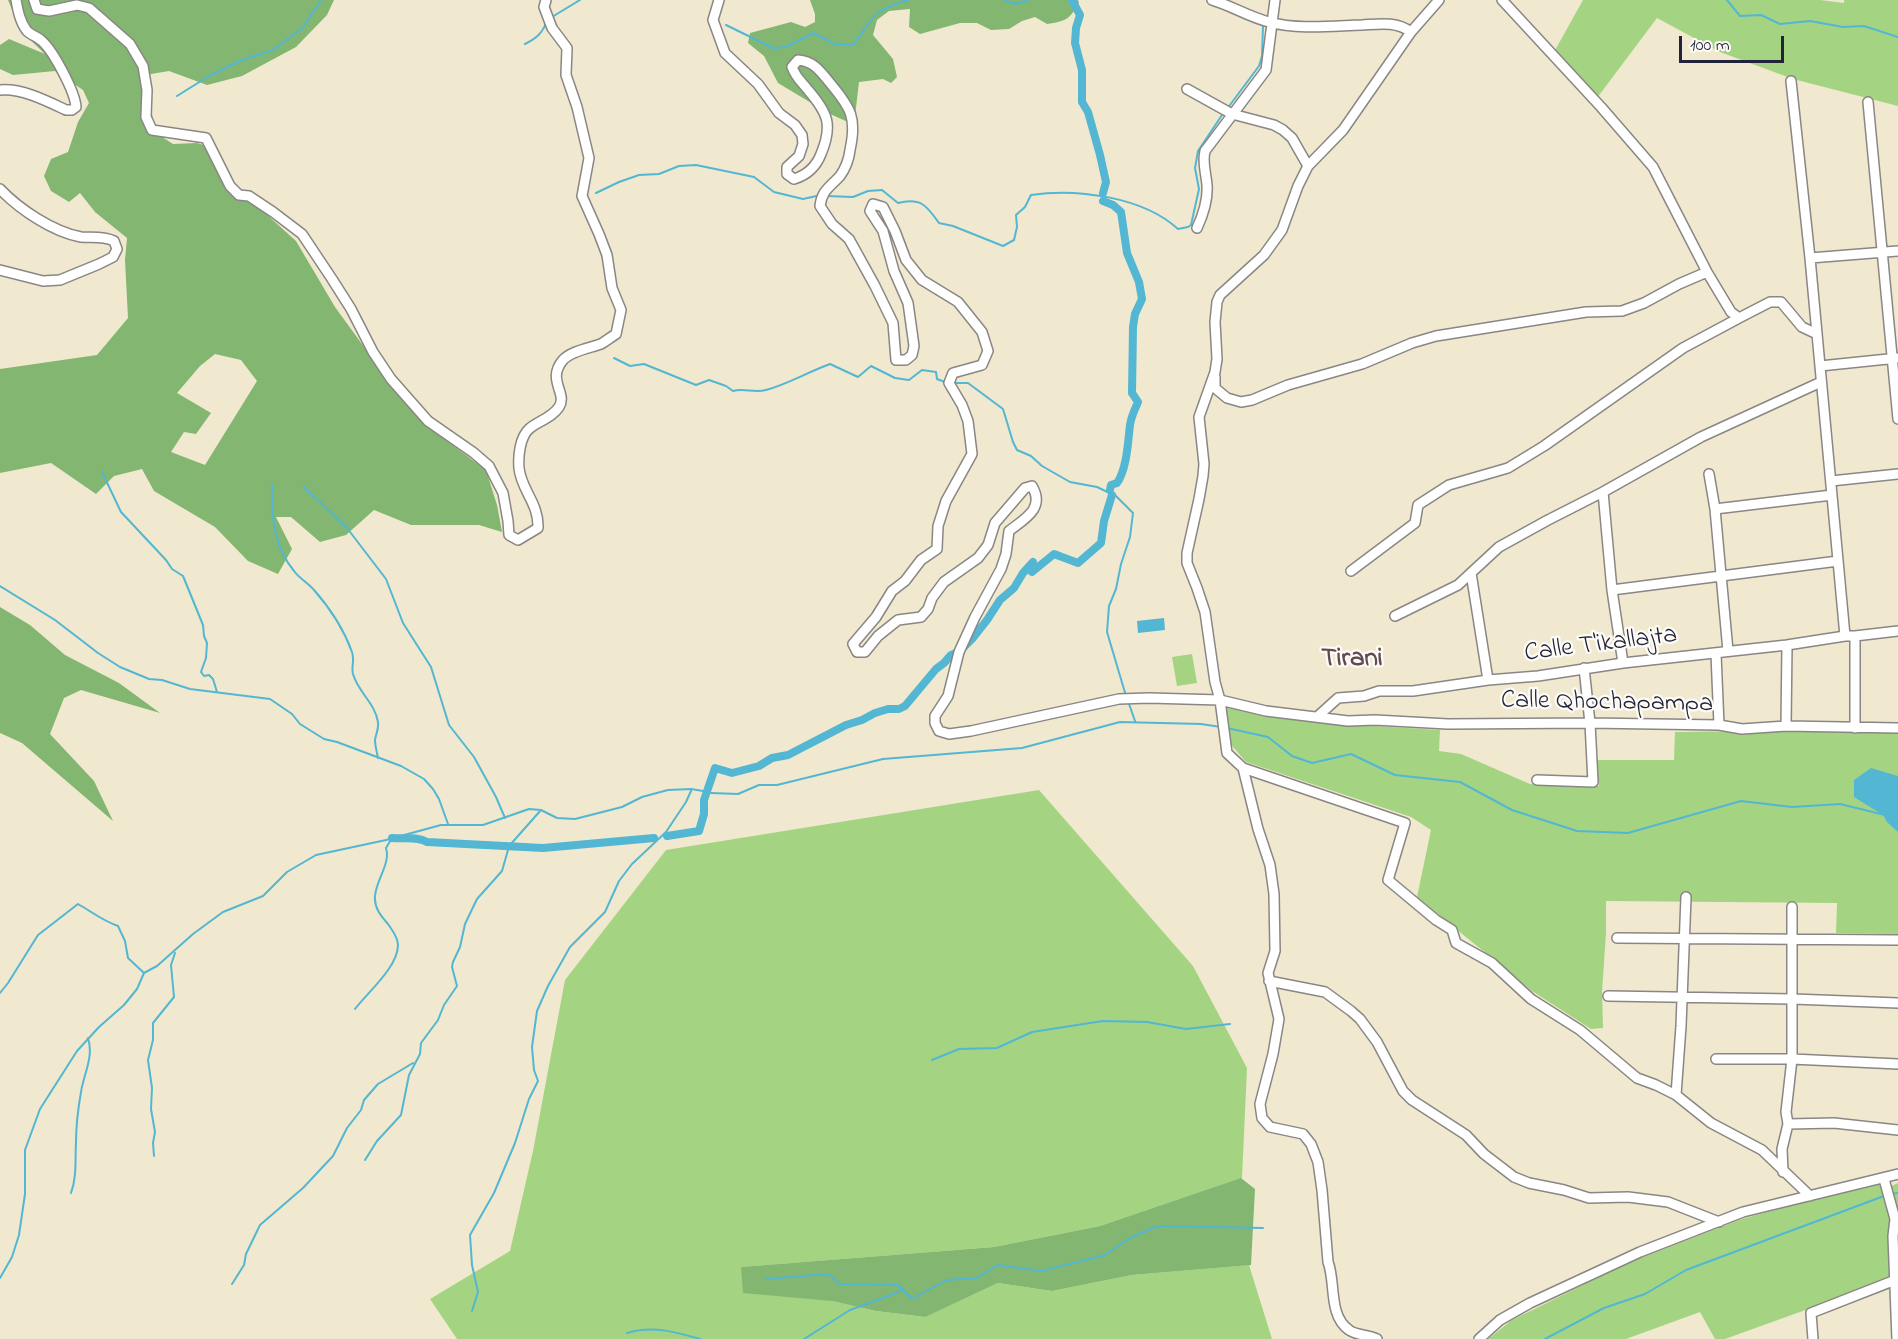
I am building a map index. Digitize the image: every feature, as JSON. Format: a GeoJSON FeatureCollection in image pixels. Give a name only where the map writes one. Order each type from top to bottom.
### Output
{"type":"FeatureCollection","features":[{"type":"Feature","properties":{"kind":"street"},"geometry":{"type":"LineString","coordinates":[[0,90],[14,91],[66,110],[76,107],[72,92],[56,59],[42,41],[27,31],[20,19],[16,0]]}},
{"type":"Feature","properties":{"kind":"street"},"geometry":{"type":"LineString","coordinates":[[34,0],[37,9],[49,12],[77,5],[89,8],[99,16],[130,44],[143,66],[147,90],[146,117],[152,130],[206,138],[231,186],[239,195],[249,196],[302,234],[351,309],[373,352],[391,379],[428,420],[489,466],[503,493],[509,535],[518,540],[538,528],[538,516],[531,497],[521,481],[519,465],[522,440],[529,429],[547,418],[560,406],[562,399],[556,380],[558,368],[564,359],[604,342],[616,334],[621,310],[608,274],[607,255],[582,196],[589,158],[586,141],[566,75],[567,48],[552,28],[544,7],[546,0]]}},
{"type":"Feature","properties":{"kind":"street","name":"Calle Qhochapampa"},"geometry":{"type":"LineString","coordinates":[[719,0],[713,20],[725,53],[758,84],[779,113],[795,125],[802,135],[804,144],[799,156],[787,167],[787,174],[794,179],[804,176],[818,162],[829,130],[824,110],[796,78],[792,67],[798,60],[806,60],[820,69],[847,103],[854,132],[849,156],[842,174],[822,195],[820,206],[832,224],[849,239],[875,286],[893,323],[896,360],[906,360],[912,355],[914,346],[912,329],[908,303],[894,271],[883,231],[870,211],[873,204],[883,207],[896,231],[906,260],[922,280],[958,302],[982,332],[988,351],[982,365],[953,373],[949,383],[968,421],[972,454],[946,501],[938,526],[937,549],[921,560],[905,581],[892,591],[876,617],[854,644],[857,652],[865,652],[878,636],[898,620],[921,617],[944,582],[978,558],[988,545],[995,523],[1025,488],[1032,486],[1038,495],[1037,503],[1027,517],[1009,531],[1006,554],[959,652],[948,696],[935,716],[934,723],[939,731],[949,734],[971,731],[1119,699],[1205,698],[1220,705],[1348,721],[1375,720],[1448,724],[1719,725],[1742,729],[1786,726],[1898,728]]}},
{"type":"Feature","properties":{"kind":"street"},"geometry":{"type":"LineString","coordinates":[[1212,0],[1272,23],[1324,27],[1387,24],[1403,26],[1411,32]]}},
{"type":"Feature","properties":{"kind":"street"},"geometry":{"type":"LineString","coordinates":[[1197,228],[1202,216],[1207,186],[1203,166],[1205,151],[1266,70],[1275,0]]}},
{"type":"Feature","properties":{"kind":"street"},"geometry":{"type":"LineString","coordinates":[[1439,0],[1411,32],[1342,130],[1308,166],[1282,230],[1264,255],[1226,289],[1217,302],[1215,388],[1227,398],[1241,402],[1252,400],[1288,385],[1362,364],[1412,343],[1436,336],[1586,312],[1622,311],[1644,303],[1707,272]]}},
{"type":"Feature","properties":{"kind":"street"},"geometry":{"type":"LineString","coordinates":[[1502,0],[1653,167],[1707,272],[1731,312],[1739,318]]}},
{"type":"Feature","properties":{"kind":"street"},"geometry":{"type":"LineString","coordinates":[[1791,81],[1838,561],[1850,636],[1855,728]]}},
{"type":"Feature","properties":{"kind":"street"},"geometry":{"type":"LineString","coordinates":[[1186,89],[1232,114],[1274,125],[1283,130],[1293,138],[1308,166]]}},
{"type":"Feature","properties":{"kind":"street"},"geometry":{"type":"LineString","coordinates":[[1868,102],[1882,252],[1895,358],[1898,419]]}},
{"type":"Feature","properties":{"kind":"street"},"geometry":{"type":"LineString","coordinates":[[0,189],[12,201],[57,229],[80,237],[107,238],[114,241],[117,249],[113,257],[60,280],[43,281],[0,270]]}},
{"type":"Feature","properties":{"kind":"street"},"geometry":{"type":"LineString","coordinates":[[1810,258],[1898,250]]}},
{"type":"Feature","properties":{"kind":"street"},"geometry":{"type":"LineString","coordinates":[[1351,571],[1415,523],[1418,505],[1449,485],[1508,468],[1544,446],[1683,348],[1770,302],[1780,302],[1802,327],[1817,334]]}},
{"type":"Feature","properties":{"kind":"street"},"geometry":{"type":"LineString","coordinates":[[1820,366],[1895,358]]}},
{"type":"Feature","properties":{"kind":"street"},"geometry":{"type":"LineString","coordinates":[[1215,372],[1199,417],[1204,464],[1203,476],[1186,553],[1187,563],[1205,612],[1227,753],[1243,768],[1405,823],[1388,880],[1436,920],[1452,930],[1456,943],[1492,963],[1531,999],[1580,1030],[1637,1078],[1676,1095],[1711,1123],[1762,1150],[1810,1196]]}},
{"type":"Feature","properties":{"kind":"street"},"geometry":{"type":"LineString","coordinates":[[1395,616],[1458,585],[1499,547],[1701,437],[1821,382]]}},
{"type":"Feature","properties":{"kind":"street"},"geometry":{"type":"LineString","coordinates":[[1709,474],[1715,508],[1728,651]]}},
{"type":"Feature","properties":{"kind":"street"},"geometry":{"type":"LineString","coordinates":[[1831,481],[1898,474]]}},
{"type":"Feature","properties":{"kind":"street"},"geometry":{"type":"LineString","coordinates":[[1602,492],[1612,590],[1623,663]]}},
{"type":"Feature","properties":{"kind":"street"},"geometry":{"type":"LineString","coordinates":[[1715,508],[1832,495]]}},
{"type":"Feature","properties":{"kind":"street"},"geometry":{"type":"LineString","coordinates":[[1612,590],[1838,561]]}},
{"type":"Feature","properties":{"kind":"street"},"geometry":{"type":"LineString","coordinates":[[1471,573],[1488,680]]}},
{"type":"Feature","properties":{"kind":"street","name":"Calle T'ikallajta"},"geometry":{"type":"LineString","coordinates":[[1317,717],[1338,698],[1364,696],[1390,690],[1413,691],[1623,663],[1716,654],[1898,631]]}},
{"type":"Feature","properties":{"kind":"street"},"geometry":{"type":"LineString","coordinates":[[1786,726],[1787,645]]}},
{"type":"Feature","properties":{"kind":"street"},"geometry":{"type":"LineString","coordinates":[[1716,654],[1719,725]]}},
{"type":"Feature","properties":{"kind":"street"},"geometry":{"type":"LineString","coordinates":[[1537,780],[1593,782],[1584,669]]}},
{"type":"Feature","properties":{"kind":"street"},"geometry":{"type":"LineString","coordinates":[[1243,768],[1258,829],[1270,865],[1274,894],[1275,951],[1268,973],[1279,1019],[1260,1104],[1262,1118],[1270,1127],[1303,1134],[1311,1144],[1318,1162],[1328,1262],[1332,1271],[1337,1315],[1352,1332],[1377,1339]]}},
{"type":"Feature","properties":{"kind":"street"},"geometry":{"type":"LineString","coordinates":[[1676,1095],[1686,897]]}},
{"type":"Feature","properties":{"kind":"street"},"geometry":{"type":"LineString","coordinates":[[1783,1172],[1782,1149],[1788,1124],[1786,1112],[1792,1059],[1792,907]]}},
{"type":"Feature","properties":{"kind":"street"},"geometry":{"type":"LineString","coordinates":[[1617,938],[1898,940]]}},
{"type":"Feature","properties":{"kind":"street"},"geometry":{"type":"LineString","coordinates":[[1269,981],[1325,992],[1351,1011],[1377,1042],[1403,1091],[1412,1100],[1466,1135],[1484,1154],[1515,1177],[1529,1184],[1564,1190],[1589,1198],[1628,1197],[1668,1202],[1719,1222]]}},
{"type":"Feature","properties":{"kind":"street"},"geometry":{"type":"LineString","coordinates":[[1608,996],[1898,1003]]}},
{"type":"Feature","properties":{"kind":"street"},"geometry":{"type":"LineString","coordinates":[[1716,1059],[1792,1059],[1898,1064]]}},
{"type":"Feature","properties":{"kind":"street"},"geometry":{"type":"LineString","coordinates":[[1788,1124],[1834,1123],[1898,1130]]}},
{"type":"Feature","properties":{"kind":"street"},"geometry":{"type":"LineString","coordinates":[[1479,1339],[1500,1320],[1541,1297],[1640,1252],[1743,1212],[1898,1174]]}},
{"type":"Feature","properties":{"kind":"street"},"geometry":{"type":"LineString","coordinates":[[1884,1179],[1895,1220],[1893,1236],[1897,1339]]}},
{"type":"Feature","properties":{"kind":"street"},"geometry":{"type":"LineString","coordinates":[[1813,1339],[1811,1312],[1896,1279]]}},
{"type":"Feature","properties":{"kind":"green space"},"geometry":{"type":"Polygon","coordinates":[[[8,0],[334,0],[327,15],[296,47],[242,76],[207,85],[169,71],[145,75],[154,125],[159,135],[173,144],[197,143],[211,147],[232,188],[296,241],[335,307],[399,395],[432,430],[486,470],[497,505],[502,532],[479,525],[411,525],[374,510],[346,535],[320,542],[291,517],[276,517],[292,549],[278,574],[248,561],[215,527],[154,491],[142,469],[114,476],[96,494],[51,463],[0,473],[0,369],[97,355],[128,318],[125,260],[127,238],[95,212],[80,193],[69,202],[51,191],[44,176],[51,159],[68,152],[78,122],[89,103],[83,90],[55,71],[13,75],[0,69],[0,45],[9,39],[45,54],[21,31],[8,0]],[[215,354],[200,366],[177,393],[211,413],[196,434],[184,432],[171,452],[205,465],[257,381],[241,360],[215,354]]]}},
{"type":"Feature","properties":{"kind":"green space"},"geometry":{"type":"Polygon","coordinates":[[[810,0],[1078,0],[1079,3],[1063,21],[1053,23],[1047,24],[1035,17],[1022,21],[1009,29],[991,30],[977,23],[960,23],[920,34],[909,27],[910,9],[889,11],[877,20],[873,35],[893,59],[897,77],[891,83],[883,79],[859,82],[855,116],[850,123],[828,113],[778,83],[764,56],[748,43],[750,33],[791,22],[805,27],[815,22],[810,0]]]}},
{"type":"Feature","properties":{"kind":"green space"},"geometry":{"type":"Polygon","coordinates":[[[1583,0],[1820,0],[1844,3],[1844,0],[1898,0],[1898,106],[1793,79],[1720,52],[1657,18],[1597,98],[1554,52],[1583,0]]]}},
{"type":"Feature","properties":{"kind":"green space"},"geometry":{"type":"Polygon","coordinates":[[[0,607],[30,625],[65,655],[119,683],[160,713],[81,690],[64,698],[50,734],[94,781],[113,821],[22,743],[0,733],[0,607]]]}},
{"type":"Feature","properties":{"kind":"green space"},"geometry":{"type":"Polygon","coordinates":[[[1192,654],[1197,683],[1177,686],[1172,657],[1192,654]]]}},
{"type":"Feature","properties":{"kind":"green space"},"geometry":{"type":"Polygon","coordinates":[[[1225,704],[1272,716],[1311,722],[1440,730],[1439,751],[1461,754],[1530,784],[1599,786],[1596,760],[1674,760],[1675,732],[1824,730],[1898,732],[1898,934],[1836,933],[1837,903],[1606,901],[1602,992],[1603,1028],[1591,1029],[1532,991],[1417,897],[1431,830],[1411,817],[1246,762],[1228,741],[1225,704]]]}},
{"type":"Feature","properties":{"kind":"green space"},"geometry":{"type":"Polygon","coordinates":[[[1039,790],[1193,966],[1247,1068],[1242,1178],[1100,1226],[994,1247],[742,1267],[832,1301],[876,1311],[924,1317],[998,1283],[1052,1291],[1132,1275],[1249,1265],[1272,1339],[457,1339],[430,1299],[510,1251],[533,1151],[565,980],[666,850],[1039,790]]]}},
{"type":"Feature","properties":{"kind":"green space"},"geometry":{"type":"Polygon","coordinates":[[[1241,1178],[1255,1189],[1251,1265],[1132,1275],[1052,1291],[998,1283],[925,1317],[876,1311],[832,1301],[743,1293],[741,1267],[994,1247],[1100,1226],[1241,1178]]]}},
{"type":"Feature","properties":{"kind":"green space"},"geometry":{"type":"Polygon","coordinates":[[[1875,1183],[1891,1186],[1898,1183],[1898,1273],[1725,1339],[1715,1339],[1700,1312],[1626,1339],[1488,1339],[1512,1320],[1630,1262],[1742,1219],[1875,1183]]]}},
{"type":"Feature","properties":{"kind":"water"},"geometry":{"type":"Polygon","coordinates":[[[1164,618],[1165,630],[1138,633],[1137,621],[1164,618]]]}},
{"type":"Feature","properties":{"kind":"water"},"geometry":{"type":"Polygon","coordinates":[[[1871,768],[1898,776],[1898,832],[1883,815],[1854,797],[1854,780],[1871,768]]]}},
{"type":"Feature","properties":{"kind":"waterway"},"geometry":{"type":"LineString","coordinates":[[177,96],[209,76],[242,60],[273,50],[303,27],[321,0]]}},
{"type":"Feature","properties":{"kind":"waterway"},"geometry":{"type":"LineString","coordinates":[[552,17],[580,0]]}},
{"type":"Feature","properties":{"kind":"waterway"},"geometry":{"type":"LineString","coordinates":[[726,25],[773,48],[786,47],[813,33],[835,44],[854,44],[875,15],[888,7],[908,0]]}},
{"type":"Feature","properties":{"kind":"waterway"},"geometry":{"type":"LineString","coordinates":[[1004,0],[1016,4],[1028,0]]}},
{"type":"Feature","properties":{"kind":"waterway"},"geometry":{"type":"LineString","coordinates":[[1072,0],[1080,15],[1075,43],[1082,70],[1082,102],[1088,112],[1100,155],[1106,182],[1103,193]]}},
{"type":"Feature","properties":{"kind":"waterway"},"geometry":{"type":"LineString","coordinates":[[1727,0],[1740,16],[1761,15],[1780,24],[1810,21],[1843,27],[1864,26],[1898,37]]}},
{"type":"Feature","properties":{"kind":"waterway"},"geometry":{"type":"LineString","coordinates":[[525,44],[538,36],[546,23]]}},
{"type":"Feature","properties":{"kind":"waterway"},"geometry":{"type":"LineString","coordinates":[[1227,109],[1259,66],[1262,56],[1263,26]]}},
{"type":"Feature","properties":{"kind":"waterway"},"geometry":{"type":"LineString","coordinates":[[826,196],[853,197],[868,191],[882,190],[898,203],[912,201],[923,204],[939,223],[953,226],[1003,246],[1014,240],[1017,227],[1016,215],[1025,207],[1031,195],[1049,193],[1109,197],[1147,209],[1178,229],[1188,227],[1191,225],[1199,189],[1195,168],[1198,151],[1222,115]]}},
{"type":"Feature","properties":{"kind":"waterway"},"geometry":{"type":"LineString","coordinates":[[596,193],[639,175],[659,174],[679,166],[696,165],[754,177],[774,192],[803,199],[821,195]]}},
{"type":"Feature","properties":{"kind":"waterway"},"geometry":{"type":"LineString","coordinates":[[1103,201],[1113,205],[1121,212],[1127,253],[1139,282],[1142,299],[1135,314],[1133,327],[1132,393],[1138,402],[1131,422],[1123,470],[1117,483],[1111,485],[1110,490]]}},
{"type":"Feature","properties":{"kind":"waterway"},"geometry":{"type":"LineString","coordinates":[[614,358],[630,366],[644,364],[696,385],[709,380],[733,391],[766,390],[830,364],[858,377],[871,366],[895,378],[909,380],[922,370],[936,372],[937,379],[945,382]]}},
{"type":"Feature","properties":{"kind":"waterway"},"geometry":{"type":"LineString","coordinates":[[953,383],[968,383],[1003,409],[1017,450],[1031,456],[1042,466],[1070,482],[1097,487],[1116,496],[1133,513],[1130,537],[1109,606],[1107,632],[1126,696]]}},
{"type":"Feature","properties":{"kind":"waterway"},"geometry":{"type":"LineString","coordinates":[[102,472],[121,512],[172,569],[183,576],[203,625],[207,643],[206,658],[201,672],[204,676],[209,675],[213,679],[217,692]]}},
{"type":"Feature","properties":{"kind":"waterway"},"geometry":{"type":"LineString","coordinates":[[272,485],[273,519],[282,552],[296,574],[312,587],[325,604],[349,644],[353,655],[355,680],[376,715],[378,729],[375,742],[378,758]]}},
{"type":"Feature","properties":{"kind":"waterway"},"geometry":{"type":"LineString","coordinates":[[304,487],[347,528],[386,579],[403,623],[431,667],[449,725],[474,757],[505,818]]}},
{"type":"Feature","properties":{"kind":"waterway"},"geometry":{"type":"LineString","coordinates":[[667,836],[699,831],[704,814],[704,800],[715,768],[732,773],[759,766],[772,758],[788,755],[846,725],[875,713],[905,706],[936,669],[972,639],[1000,600],[1014,588],[1033,562],[1032,572],[1054,554],[1078,563],[1101,543],[1104,521],[1112,495]]}},
{"type":"Feature","properties":{"kind":"waterway"},"geometry":{"type":"LineString","coordinates":[[0,586],[55,620],[120,667],[149,679],[162,680],[190,689],[270,699],[292,714],[300,724],[324,739],[401,766],[424,779],[433,789],[448,824]]}},
{"type":"Feature","properties":{"kind":"waterway"},"geometry":{"type":"LineString","coordinates":[[1128,701],[1135,721]]}},
{"type":"Feature","properties":{"kind":"waterway"},"geometry":{"type":"LineString","coordinates":[[711,793],[738,794],[759,785],[777,785],[883,759],[1022,748],[1120,722],[1201,724],[1221,727]]}},
{"type":"Feature","properties":{"kind":"waterway"},"geometry":{"type":"LineString","coordinates":[[1227,728],[1268,737],[1292,756],[1312,763],[1351,754],[1395,775],[1460,782],[1512,810],[1577,831],[1628,833],[1741,801],[1792,807],[1840,804],[1885,815]]}},
{"type":"Feature","properties":{"kind":"waterway"},"geometry":{"type":"LineString","coordinates":[[0,993],[38,935],[78,904],[118,926],[125,941],[128,958],[144,973],[157,966],[193,934],[223,912],[263,896],[287,872],[316,855],[441,825],[483,825],[529,809],[541,810],[557,818],[575,819],[622,807],[642,797],[668,790],[703,791]]}},
{"type":"Feature","properties":{"kind":"waterway"},"geometry":{"type":"LineString","coordinates":[[472,1311],[478,1292],[472,1265],[470,1235],[494,1193],[538,1081],[534,1070],[532,1047],[537,1011],[570,947],[605,912],[619,881],[632,864],[666,832],[691,791]]}},
{"type":"Feature","properties":{"kind":"waterway"},"geometry":{"type":"LineString","coordinates":[[510,845],[541,810]]}},
{"type":"Feature","properties":{"kind":"waterway"},"geometry":{"type":"LineString","coordinates":[[355,1009],[388,970],[397,953],[396,936],[378,912],[375,900],[376,890],[387,860],[386,848],[392,838]]}},
{"type":"Feature","properties":{"kind":"waterway"},"geometry":{"type":"LineString","coordinates":[[392,838],[543,848],[654,838]]}},
{"type":"Feature","properties":{"kind":"waterway"},"geometry":{"type":"LineString","coordinates":[[365,1160],[377,1141],[401,1115],[409,1075],[420,1054],[421,1043],[438,1020],[444,1005],[457,986],[452,967],[460,947],[465,924],[477,899],[502,871],[508,850]]}},
{"type":"Feature","properties":{"kind":"waterway"},"geometry":{"type":"LineString","coordinates":[[154,1156],[155,1132],[148,1060],[153,1040],[153,1023],[174,997],[171,965],[175,953]]}},
{"type":"Feature","properties":{"kind":"waterway"},"geometry":{"type":"LineString","coordinates":[[0,1278],[12,1257],[19,1235],[25,1194],[25,1150],[40,1109],[77,1051],[124,1005],[137,989],[144,973]]}},
{"type":"Feature","properties":{"kind":"waterway"},"geometry":{"type":"LineString","coordinates":[[932,1060],[959,1049],[997,1048],[1032,1032],[1103,1021],[1147,1022],[1186,1029],[1230,1024]]}},
{"type":"Feature","properties":{"kind":"waterway"},"geometry":{"type":"LineString","coordinates":[[71,1193],[75,1175],[79,1105],[90,1052],[88,1038]]}},
{"type":"Feature","properties":{"kind":"waterway"},"geometry":{"type":"LineString","coordinates":[[232,1284],[244,1265],[246,1254],[260,1225],[303,1188],[333,1156],[347,1128],[361,1110],[364,1100],[378,1084],[413,1063]]}},
{"type":"Feature","properties":{"kind":"waterway"},"geometry":{"type":"LineString","coordinates":[[1890,1194],[1898,1193]]}},
{"type":"Feature","properties":{"kind":"waterway"},"geometry":{"type":"LineString","coordinates":[[1545,1339],[1604,1308],[1645,1294],[1686,1270],[1884,1196]]}},
{"type":"Feature","properties":{"kind":"waterway"},"geometry":{"type":"LineString","coordinates":[[766,1279],[828,1274],[840,1284],[898,1285],[912,1299],[946,1280],[976,1278],[998,1265],[1041,1271],[1105,1255],[1130,1238],[1158,1226],[1263,1228]]}},
{"type":"Feature","properties":{"kind":"waterway"},"geometry":{"type":"LineString","coordinates":[[804,1339],[850,1310],[902,1290]]}},
{"type":"Feature","properties":{"kind":"waterway"},"geometry":{"type":"LineString","coordinates":[[627,1333],[655,1330],[700,1339]]}},
{"type":"Feature","properties":{"kind":"district","name":"Tirani"},"geometry":{"type":"Point","coordinates":[1352,661]}}]}
